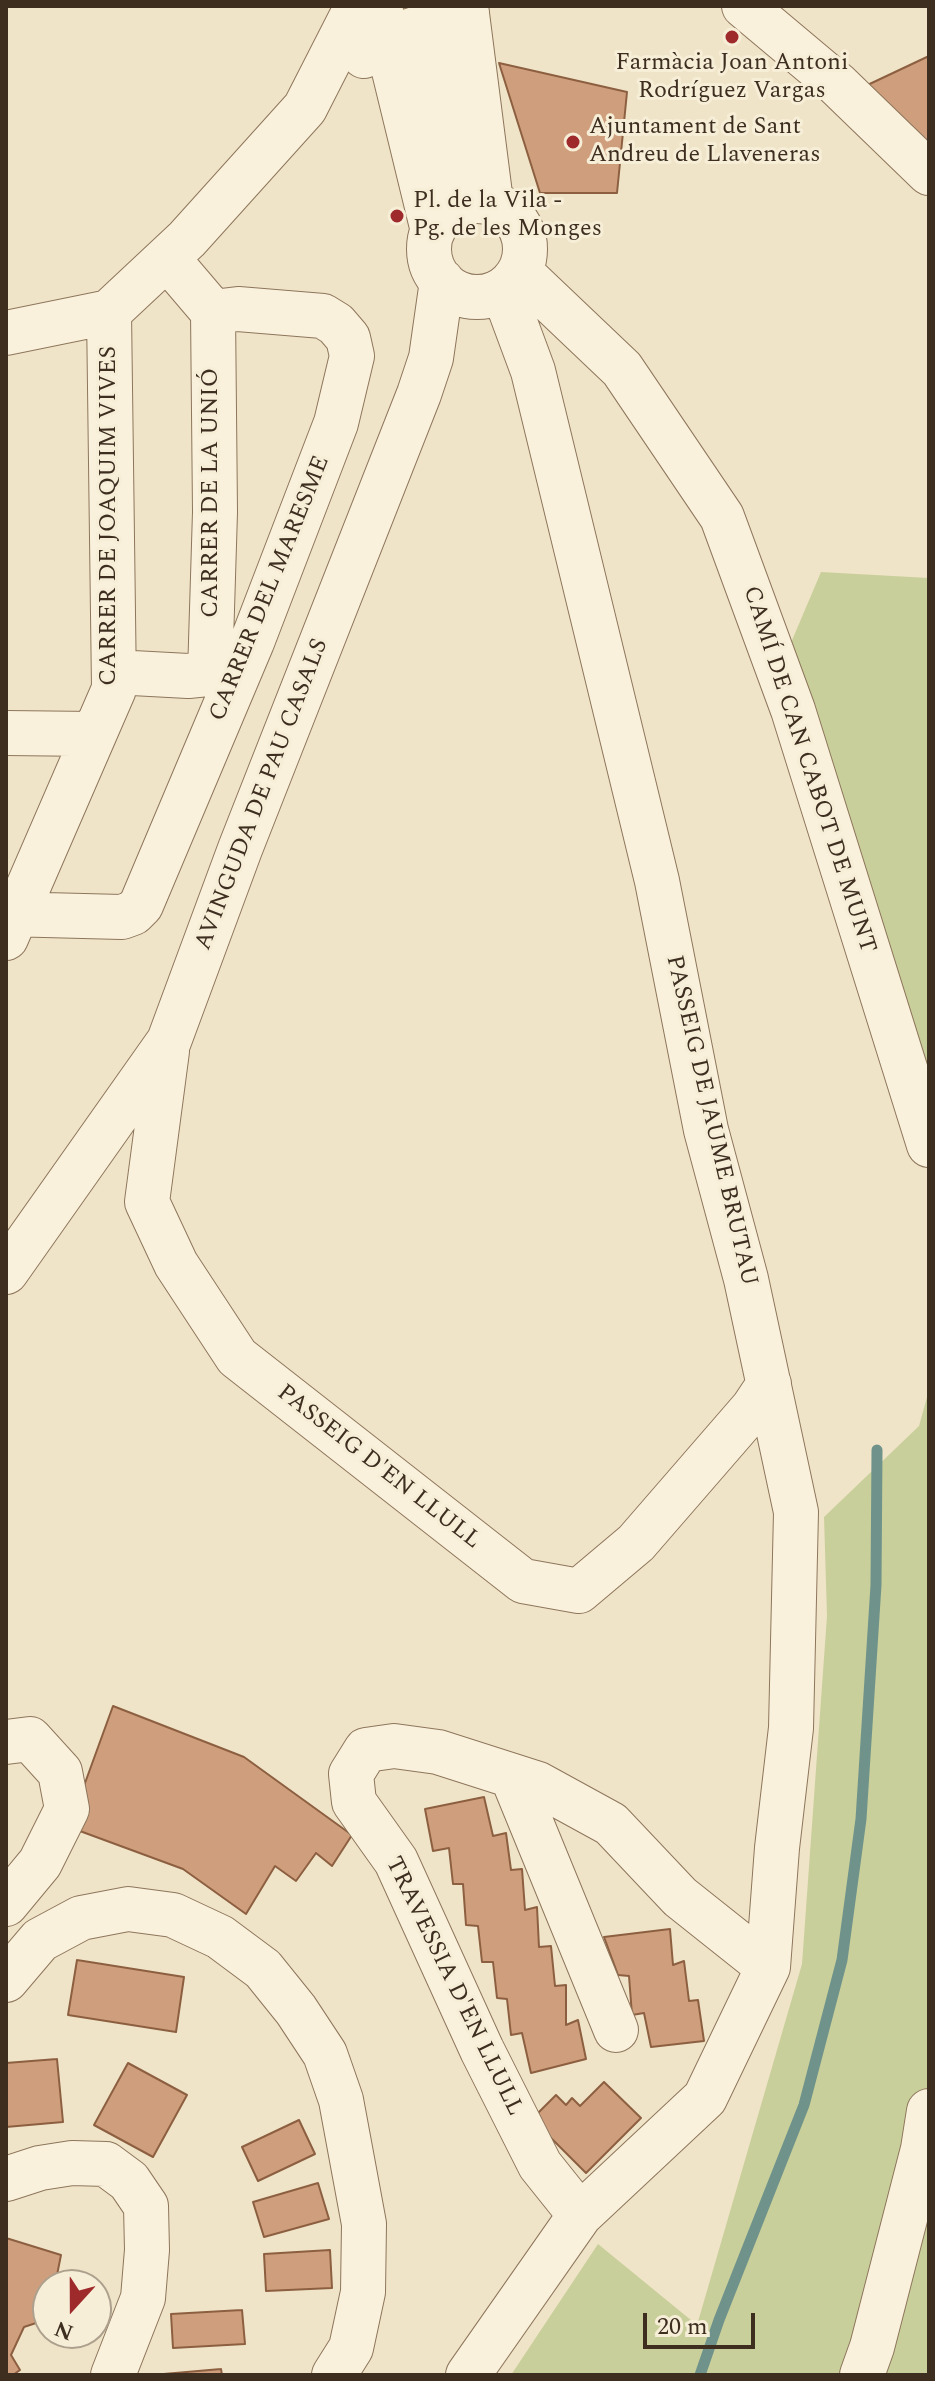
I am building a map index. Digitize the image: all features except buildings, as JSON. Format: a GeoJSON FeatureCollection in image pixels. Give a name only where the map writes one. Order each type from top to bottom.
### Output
{"type":"FeatureCollection","features":[{"type":"Feature","properties":{"kind":"street"},"geometry":{"type":"LineString","coordinates":[[305,108],[357,6]]}},
{"type":"Feature","properties":{"kind":"street"},"geometry":{"type":"LineString","coordinates":[[753,7],[929,173]]}},
{"type":"Feature","properties":{"kind":"street"},"geometry":{"type":"LineString","coordinates":[[6,333],[109,312],[187,239],[305,108],[397,28],[467,9],[474,193],[476,200],[456,205],[441,217],[433,231],[429,252],[434,271],[455,292],[472,297],[493,295],[512,281],[525,238],[515,217],[474,193],[446,149],[397,28]]}},
{"type":"Feature","properties":{"kind":"street"},"geometry":{"type":"LineString","coordinates":[[397,28],[433,231]]}},
{"type":"Feature","properties":{"kind":"street"},"geometry":{"type":"LineString","coordinates":[[167,258],[213,312]]}},
{"type":"Feature","properties":{"kind":"street","name":"AVINGUDA DE PAU CASALS"},"geometry":{"type":"LineString","coordinates":[[6,1272],[169,1041],[240,849],[419,394],[431,358],[442,281]]}},
{"type":"Feature","properties":{"kind":"street","name":"CAMÍ DE CAN CABOT DE MUNT"},"geometry":{"type":"LineString","coordinates":[[512,281],[622,369],[722,517],[793,710],[929,1145]]}},
{"type":"Feature","properties":{"kind":"street","name":"PASSEIG DE JAUME BRUTAU"},"geometry":{"type":"LineString","coordinates":[[512,281],[657,881],[706,1130],[746,1279],[796,1512],[791,1728],[777,1848],[768,1967]]}},
{"type":"Feature","properties":{"kind":"street","name":"CARRER DEL MARESME"},"geometry":{"type":"LineString","coordinates":[[9,922],[122,917],[133,913],[141,905],[225,672],[336,423],[352,356],[348,338],[336,324],[323,316],[238,309],[213,312]]}},
{"type":"Feature","properties":{"kind":"street","name":"CARRER DE JOAQUIM VIVES"},"geometry":{"type":"LineString","coordinates":[[9,922],[114,689],[109,312]]}},
{"type":"Feature","properties":{"kind":"street","name":"CARRER DE LA UNIÓ"},"geometry":{"type":"LineString","coordinates":[[213,312],[215,512],[225,672]]}},
{"type":"Feature","properties":{"kind":"street"},"geometry":{"type":"LineString","coordinates":[[114,672],[188,676],[225,672]]}},
{"type":"Feature","properties":{"kind":"street"},"geometry":{"type":"LineString","coordinates":[[6,733],[94,734]]}},
{"type":"Feature","properties":{"kind":"street","name":"PASSEIG D'EN LLULL"},"geometry":{"type":"LineString","coordinates":[[169,1041],[147,1202],[176,1264],[237,1357],[523,1581],[579,1591],[636,1543],[753,1408],[769,1384]]}},
{"type":"Feature","properties":{"kind":"street"},"geometry":{"type":"LineString","coordinates":[[6,1742],[30,1739],[60,1772],[67,1809],[40,1863],[6,1904]]}},
{"type":"Feature","properties":{"kind":"street","name":"TRAVESSIA D'EN LLULL"},"geometry":{"type":"LineString","coordinates":[[580,2215],[540,2165],[482,2050],[396,1861],[354,1802],[351,1774],[366,1750],[394,1746],[438,1752],[538,1784],[611,1824],[680,1897],[768,1967]]}},
{"type":"Feature","properties":{"kind":"street"},"geometry":{"type":"LineString","coordinates":[[512,1776],[616,2030]]}},
{"type":"Feature","properties":{"kind":"street"},"geometry":{"type":"LineString","coordinates":[[6,1980],[40,1940],[81,1918],[128,1909],[173,1915],[220,1937],[263,1969],[296,2010],[325,2054],[341,2100],[364,2224],[363,2292],[351,2348],[334,2375]]}},
{"type":"Feature","properties":{"kind":"street"},"geometry":{"type":"LineString","coordinates":[[468,2375],[580,2215],[705,2098],[768,1967]]}},
{"type":"Feature","properties":{"kind":"street"},"geometry":{"type":"LineString","coordinates":[[862,2375],[919,2164],[929,2111]]}},
{"type":"Feature","properties":{"kind":"street"},"geometry":{"type":"LineString","coordinates":[[6,2179],[40,2168],[72,2163],[106,2164],[129,2181],[146,2206],[147,2250],[143,2298],[113,2375]]}},
{"type":"Feature","properties":{"kind":"green space"},"geometry":{"type":"Polygon","coordinates":[[[821,572],[929,578],[929,1104],[790,645],[821,572]]]}},
{"type":"Feature","properties":{"kind":"green space"},"geometry":{"type":"Polygon","coordinates":[[[929,1390],[929,2375],[511,2375],[598,2244],[697,2325],[802,1964],[827,1616],[824,1517],[919,1426],[929,1390]]]}},
{"type":"Feature","properties":{"kind":"waterway"},"geometry":{"type":"LineString","coordinates":[[700,2375],[804,2105],[842,1960],[861,1819],[876,1585],[877,1450]]}},
{"type":"Feature","properties":{"kind":"place","name":"Farmàcia Joan Antoni Rodríguez Vargas"},"geometry":{"type":"Point","coordinates":[732,37]}},
{"type":"Feature","properties":{"kind":"place","name":"Ajuntament de Sant Andreu de Llaveneras"},"geometry":{"type":"Point","coordinates":[573,142]}},
{"type":"Feature","properties":{"kind":"place","name":"Pl. de la Vila - Pg. de les Monges"},"geometry":{"type":"Point","coordinates":[397,216]}}]}
